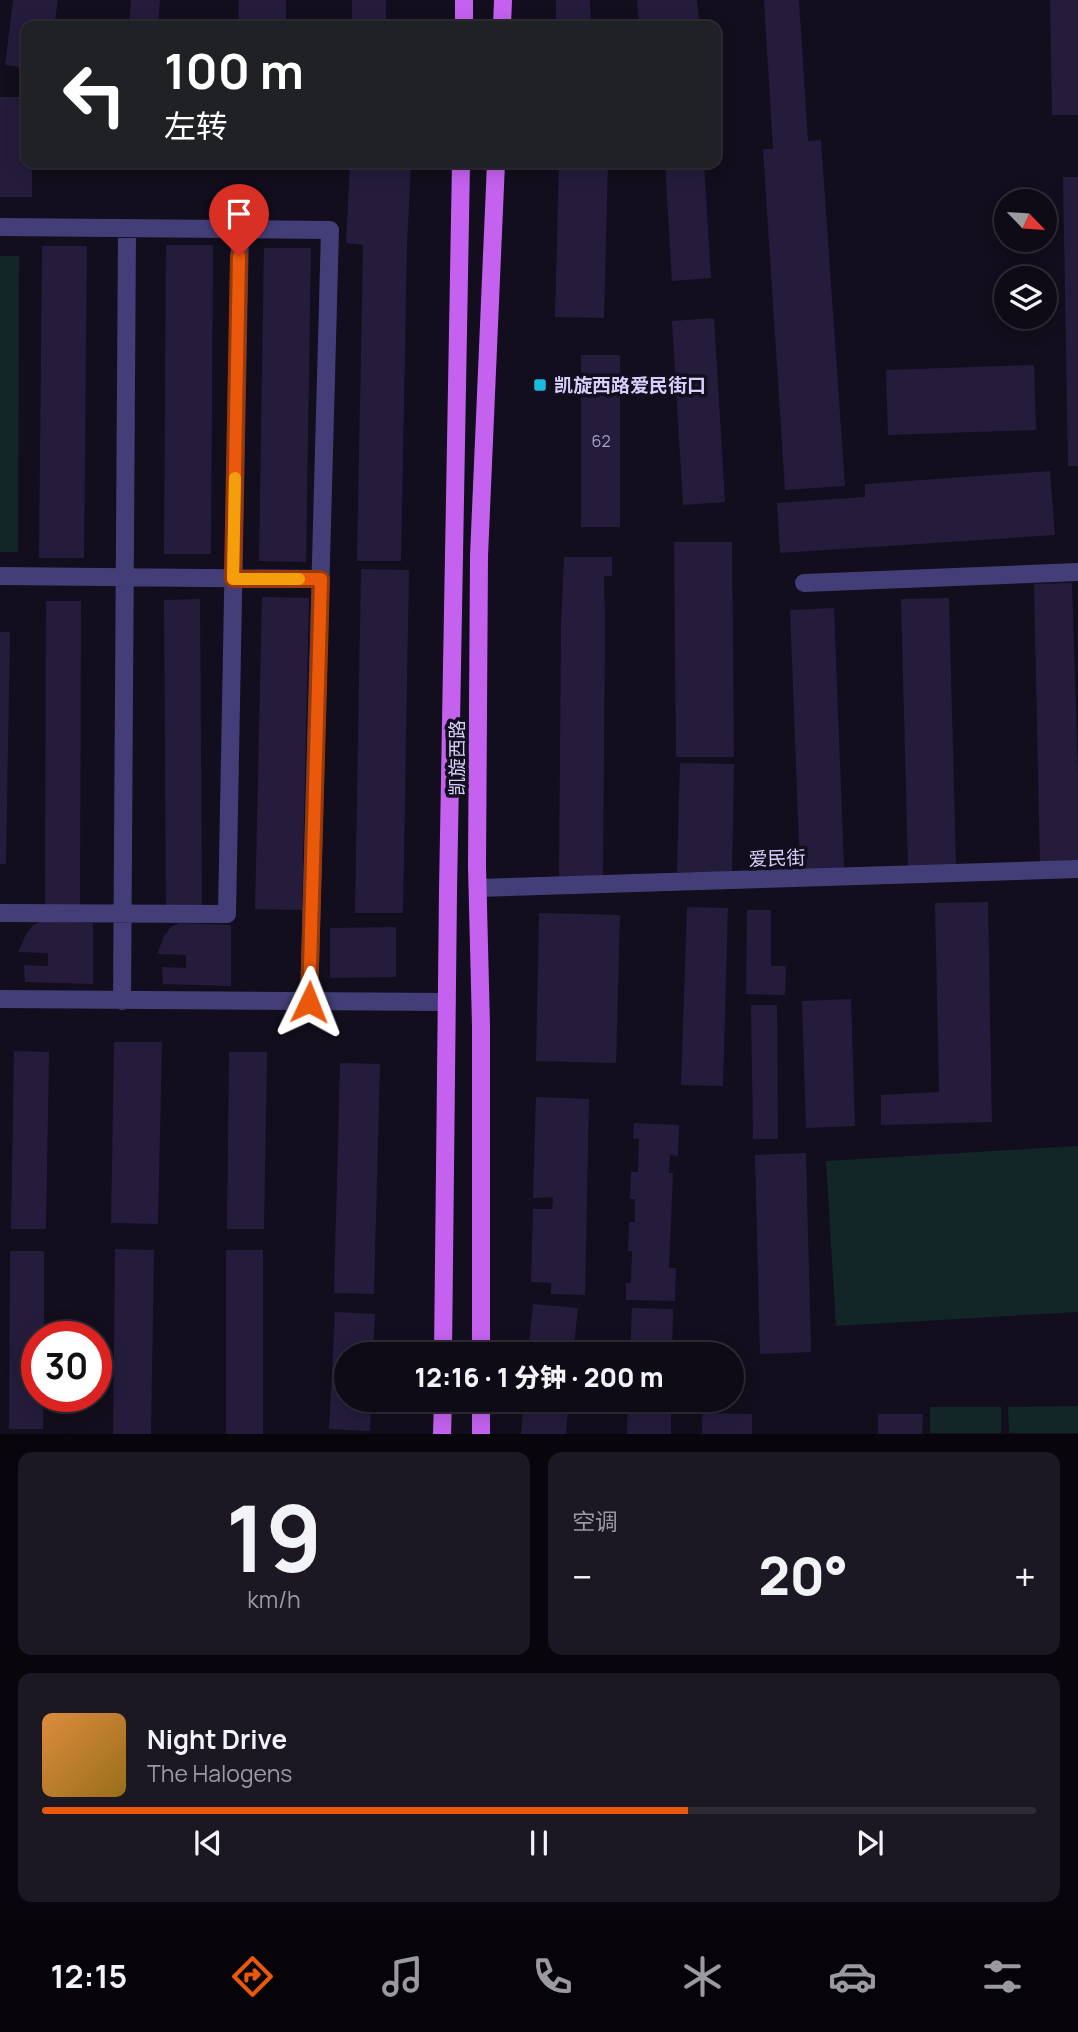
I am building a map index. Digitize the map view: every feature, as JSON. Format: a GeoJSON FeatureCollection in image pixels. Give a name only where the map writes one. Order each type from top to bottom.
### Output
{"type":"FeatureCollection","features":[{"type":"Feature","properties":{"kind":"main road"},"geometry":{"type":"LineString","coordinates":[[464,0],[464,21]]}},
{"type":"Feature","properties":{"kind":"main road"},"geometry":{"type":"LineString","coordinates":[[502,21],[503,0]]}},
{"type":"Feature","properties":{"kind":"main road","name":"凯旋西路"},"geometry":{"type":"LineString","coordinates":[[443,1342],[461,168]]}},
{"type":"Feature","properties":{"kind":"main road","name":"凯旋西路"},"geometry":{"type":"LineString","coordinates":[[481,1342],[479,556],[496,168]]}},
{"type":"Feature","properties":{"kind":"main road"},"geometry":{"type":"LineString","coordinates":[[443,1412],[443,1433]]}},
{"type":"Feature","properties":{"kind":"main road"},"geometry":{"type":"LineString","coordinates":[[481,1412],[481,1433]]}},
{"type":"Feature","properties":{"kind":"street"},"geometry":{"type":"LineString","coordinates":[[0,227],[330,230],[309,1002]]}},
{"type":"Feature","properties":{"kind":"street"},"geometry":{"type":"LineString","coordinates":[[122,1000],[127,228]]}},
{"type":"Feature","properties":{"kind":"street"},"geometry":{"type":"LineString","coordinates":[[0,913],[228,914],[240,229]]}},
{"type":"Feature","properties":{"kind":"street"},"geometry":{"type":"LineString","coordinates":[[804,583],[1078,572]]}},
{"type":"Feature","properties":{"kind":"street"},"geometry":{"type":"LineString","coordinates":[[0,576],[321,579]]}},
{"type":"Feature","properties":{"kind":"street","name":"爱民街"},"geometry":{"type":"LineString","coordinates":[[478,888],[1078,869]]}},
{"type":"Feature","properties":{"kind":"street"},"geometry":{"type":"LineString","coordinates":[[0,999],[447,1002]]}},
{"type":"Feature","properties":{"kind":"green space"},"geometry":{"type":"Polygon","coordinates":[[[0,256],[19,256],[18,552],[0,552],[0,256]]]}},
{"type":"Feature","properties":{"kind":"green space"},"geometry":{"type":"Polygon","coordinates":[[[1078,1146],[1078,1312],[836,1326],[826,1161],[1078,1146]]]}},
{"type":"Feature","properties":{"kind":"green space"},"geometry":{"type":"Polygon","coordinates":[[[1078,1406],[1078,1433],[1009,1433],[1008,1407],[1078,1406]]]}},
{"type":"Feature","properties":{"kind":"green space"},"geometry":{"type":"Polygon","coordinates":[[[930,1407],[1001,1407],[1001,1433],[930,1433],[930,1407]]]}},
{"type":"Feature","properties":{"kind":"building"},"geometry":{"type":"Polygon","coordinates":[[[13,0],[58,0],[55,20],[21,21],[21,67],[5,65],[13,0]]]}},
{"type":"Feature","properties":{"kind":"building"},"geometry":{"type":"Polygon","coordinates":[[[131,0],[160,0],[158,21],[129,21],[131,0]]]}},
{"type":"Feature","properties":{"kind":"building"},"geometry":{"type":"Polygon","coordinates":[[[239,0],[286,0],[286,21],[238,21],[239,0]]]}},
{"type":"Feature","properties":{"kind":"building"},"geometry":{"type":"Polygon","coordinates":[[[352,0],[386,0],[386,21],[352,21],[352,0]]]}},
{"type":"Feature","properties":{"kind":"building"},"geometry":{"type":"Polygon","coordinates":[[[556,0],[590,0],[591,21],[556,21],[556,0]]]}},
{"type":"Feature","properties":{"kind":"building"},"geometry":{"type":"Polygon","coordinates":[[[637,0],[697,0],[699,19],[639,21],[637,0]]]}},
{"type":"Feature","properties":{"kind":"building"},"geometry":{"type":"Polygon","coordinates":[[[764,0],[799,0],[808,141],[821,140],[845,486],[785,490],[763,149],[773,149],[764,0]]]}},
{"type":"Feature","properties":{"kind":"building"},"geometry":{"type":"Polygon","coordinates":[[[1050,0],[1078,0],[1078,115],[1052,115],[1050,0]]]}},
{"type":"Feature","properties":{"kind":"building"},"geometry":{"type":"Polygon","coordinates":[[[0,97],[21,97],[21,168],[32,168],[32,197],[0,197],[0,97]]]}},
{"type":"Feature","properties":{"kind":"building"},"geometry":{"type":"Polygon","coordinates":[[[350,168],[411,168],[401,561],[357,561],[363,245],[346,243],[350,168]]]}},
{"type":"Feature","properties":{"kind":"building"},"geometry":{"type":"Polygon","coordinates":[[[559,168],[608,168],[604,318],[555,317],[559,168]]]}},
{"type":"Feature","properties":{"kind":"building"},"geometry":{"type":"Polygon","coordinates":[[[665,168],[704,168],[711,278],[672,281],[665,168]]]}},
{"type":"Feature","properties":{"kind":"building"},"geometry":{"type":"Polygon","coordinates":[[[1063,177],[1078,177],[1078,466],[1068,466],[1063,177]]]}},
{"type":"Feature","properties":{"kind":"building"},"geometry":{"type":"Polygon","coordinates":[[[166,245],[213,245],[211,554],[164,554],[166,245]]]}},
{"type":"Feature","properties":{"kind":"building"},"geometry":{"type":"Polygon","coordinates":[[[42,246],[87,246],[84,558],[39,558],[42,246]]]}},
{"type":"Feature","properties":{"kind":"building"},"geometry":{"type":"Polygon","coordinates":[[[264,248],[311,248],[306,562],[259,561],[264,248]]]}},
{"type":"Feature","properties":{"kind":"building"},"geometry":{"type":"Polygon","coordinates":[[[714,318],[725,502],[683,505],[672,321],[714,318]]]}},
{"type":"Feature","properties":{"kind":"building"},"geometry":{"type":"Polygon","coordinates":[[[581,355],[620,355],[620,527],[581,527],[581,355]]]}},
{"type":"Feature","properties":{"kind":"building"},"geometry":{"type":"Polygon","coordinates":[[[1034,365],[1036,430],[888,435],[886,370],[1034,365]]]}},
{"type":"Feature","properties":{"kind":"building"},"geometry":{"type":"Polygon","coordinates":[[[1050,471],[1055,535],[780,553],[777,503],[865,497],[865,484],[1050,471]]]}},
{"type":"Feature","properties":{"kind":"building"},"geometry":{"type":"Polygon","coordinates":[[[674,542],[732,542],[734,757],[676,757],[674,542]]]}},
{"type":"Feature","properties":{"kind":"building"},"geometry":{"type":"Polygon","coordinates":[[[564,557],[612,557],[612,576],[604,576],[603,878],[559,878],[564,557]]]}},
{"type":"Feature","properties":{"kind":"building"},"geometry":{"type":"Polygon","coordinates":[[[361,569],[409,570],[403,913],[355,913],[361,569]]]}},
{"type":"Feature","properties":{"kind":"building"},"geometry":{"type":"Polygon","coordinates":[[[1072,583],[1078,862],[1040,864],[1034,584],[1072,583]]]}},
{"type":"Feature","properties":{"kind":"building"},"geometry":{"type":"Polygon","coordinates":[[[262,597],[309,598],[302,910],[255,909],[262,597]]]}},
{"type":"Feature","properties":{"kind":"building"},"geometry":{"type":"Polygon","coordinates":[[[949,598],[956,867],[908,868],[901,599],[949,598]]]}},
{"type":"Feature","properties":{"kind":"building"},"geometry":{"type":"Polygon","coordinates":[[[200,599],[202,908],[166,908],[164,600],[200,599]]]}},
{"type":"Feature","properties":{"kind":"building"},"geometry":{"type":"Polygon","coordinates":[[[46,601],[81,601],[80,907],[45,906],[46,601]]]}},
{"type":"Feature","properties":{"kind":"building"},"geometry":{"type":"Polygon","coordinates":[[[834,608],[844,868],[800,870],[790,610],[834,608]]]}},
{"type":"Feature","properties":{"kind":"building"},"geometry":{"type":"Polygon","coordinates":[[[0,632],[10,632],[6,864],[0,864],[0,632]]]}},
{"type":"Feature","properties":{"kind":"building"},"geometry":{"type":"Polygon","coordinates":[[[680,763],[734,764],[732,873],[677,872],[680,763]]]}},
{"type":"Feature","properties":{"kind":"building"},"geometry":{"type":"Polygon","coordinates":[[[988,902],[992,1122],[881,1125],[881,1095],[939,1092],[935,903],[988,902]]]}},
{"type":"Feature","properties":{"kind":"building"},"geometry":{"type":"Polygon","coordinates":[[[687,907],[728,908],[723,1086],[681,1085],[687,907]]]}},
{"type":"Feature","properties":{"kind":"building"},"geometry":{"type":"Polygon","coordinates":[[[747,910],[771,910],[771,966],[786,966],[785,995],[746,994],[747,910]]]}},
{"type":"Feature","properties":{"kind":"building"},"geometry":{"type":"Polygon","coordinates":[[[539,913],[620,915],[616,1063],[536,1061],[539,913]]]}},
{"type":"Feature","properties":{"kind":"building"},"geometry":{"type":"Polygon","coordinates":[[[42,921],[93,923],[93,984],[25,982],[24,965],[48,966],[48,953],[18,952],[26,934],[33,925],[42,921]]]}},
{"type":"Feature","properties":{"kind":"building"},"geometry":{"type":"Polygon","coordinates":[[[180,923],[231,925],[231,986],[163,984],[162,967],[186,968],[186,955],[157,954],[164,936],[171,927],[180,923]]]}},
{"type":"Feature","properties":{"kind":"building"},"geometry":{"type":"Polygon","coordinates":[[[396,927],[396,977],[330,978],[330,928],[396,927]]]}},
{"type":"Feature","properties":{"kind":"building"},"geometry":{"type":"Polygon","coordinates":[[[851,999],[855,1126],[806,1128],[802,1001],[851,999]]]}},
{"type":"Feature","properties":{"kind":"building"},"geometry":{"type":"Polygon","coordinates":[[[751,1005],[777,1005],[778,1139],[753,1139],[751,1005]]]}},
{"type":"Feature","properties":{"kind":"building"},"geometry":{"type":"Polygon","coordinates":[[[114,1042],[162,1042],[158,1224],[111,1223],[114,1042]]]}},
{"type":"Feature","properties":{"kind":"building"},"geometry":{"type":"Polygon","coordinates":[[[14,1051],[49,1052],[46,1229],[11,1229],[14,1051]]]}},
{"type":"Feature","properties":{"kind":"building"},"geometry":{"type":"Polygon","coordinates":[[[229,1052],[267,1052],[264,1229],[227,1229],[229,1052]]]}},
{"type":"Feature","properties":{"kind":"building"},"geometry":{"type":"Polygon","coordinates":[[[340,1063],[380,1064],[374,1294],[334,1293],[340,1063]]]}},
{"type":"Feature","properties":{"kind":"building"},"geometry":{"type":"Polygon","coordinates":[[[536,1097],[589,1099],[585,1295],[551,1294],[551,1283],[531,1282],[533,1209],[552,1209],[553,1197],[533,1198],[536,1097]]]}},
{"type":"Feature","properties":{"kind":"building"},"geometry":{"type":"Polygon","coordinates":[[[634,1123],[679,1125],[678,1156],[670,1155],[669,1173],[673,1173],[669,1268],[676,1268],[675,1301],[626,1300],[626,1283],[631,1283],[629,1222],[635,1222],[635,1199],[630,1199],[631,1172],[638,1172],[639,1139],[633,1138],[634,1123]]]}},
{"type":"Feature","properties":{"kind":"building"},"geometry":{"type":"Polygon","coordinates":[[[806,1153],[811,1352],[760,1354],[755,1155],[806,1153]]]}},
{"type":"Feature","properties":{"kind":"building"},"geometry":{"type":"Polygon","coordinates":[[[115,1249],[154,1250],[151,1434],[113,1434],[115,1249]]]}},
{"type":"Feature","properties":{"kind":"building"},"geometry":{"type":"Polygon","coordinates":[[[226,1250],[263,1250],[263,1434],[226,1434],[226,1250]]]}},
{"type":"Feature","properties":{"kind":"building"},"geometry":{"type":"Polygon","coordinates":[[[10,1251],[44,1251],[44,1321],[21,1321],[21,1412],[44,1412],[43,1429],[9,1429],[10,1251]]]}},
{"type":"Feature","properties":{"kind":"building"},"geometry":{"type":"Polygon","coordinates":[[[533,1304],[578,1308],[574,1342],[529,1342],[533,1304]]]}},
{"type":"Feature","properties":{"kind":"building"},"geometry":{"type":"Polygon","coordinates":[[[632,1308],[673,1309],[672,1342],[631,1342],[632,1308]]]}},
{"type":"Feature","properties":{"kind":"building"},"geometry":{"type":"Polygon","coordinates":[[[335,1312],[375,1314],[374,1342],[334,1342],[334,1412],[371,1412],[370,1431],[329,1429],[335,1312]]]}},
{"type":"Feature","properties":{"kind":"building"},"geometry":{"type":"Polygon","coordinates":[[[523,1412],[568,1412],[566,1434],[521,1434],[523,1412]]]}},
{"type":"Feature","properties":{"kind":"building"},"geometry":{"type":"Polygon","coordinates":[[[628,1412],[671,1412],[671,1434],[627,1434],[628,1412]]]}},
{"type":"Feature","properties":{"kind":"building"},"geometry":{"type":"Polygon","coordinates":[[[702,1413],[752,1414],[752,1434],[702,1434],[702,1413]]]}},
{"type":"Feature","properties":{"kind":"building"},"geometry":{"type":"Polygon","coordinates":[[[878,1414],[923,1414],[922,1434],[878,1434],[878,1414]]]}},
{"type":"Feature","properties":{"kind":"slow traffic"},"geometry":{"type":"LineString","coordinates":[[235,478],[233,579],[299,579]]}},
{"type":"Feature","properties":{"kind":"place","name":"凯旋西路爱民街口"},"geometry":{"type":"Point","coordinates":[540,385]}},
{"type":"Feature","properties":{"kind":"route"},"geometry":{"type":"LineString","coordinates":[[239,256],[233,579],[321,579],[309,1002]]}}]}
